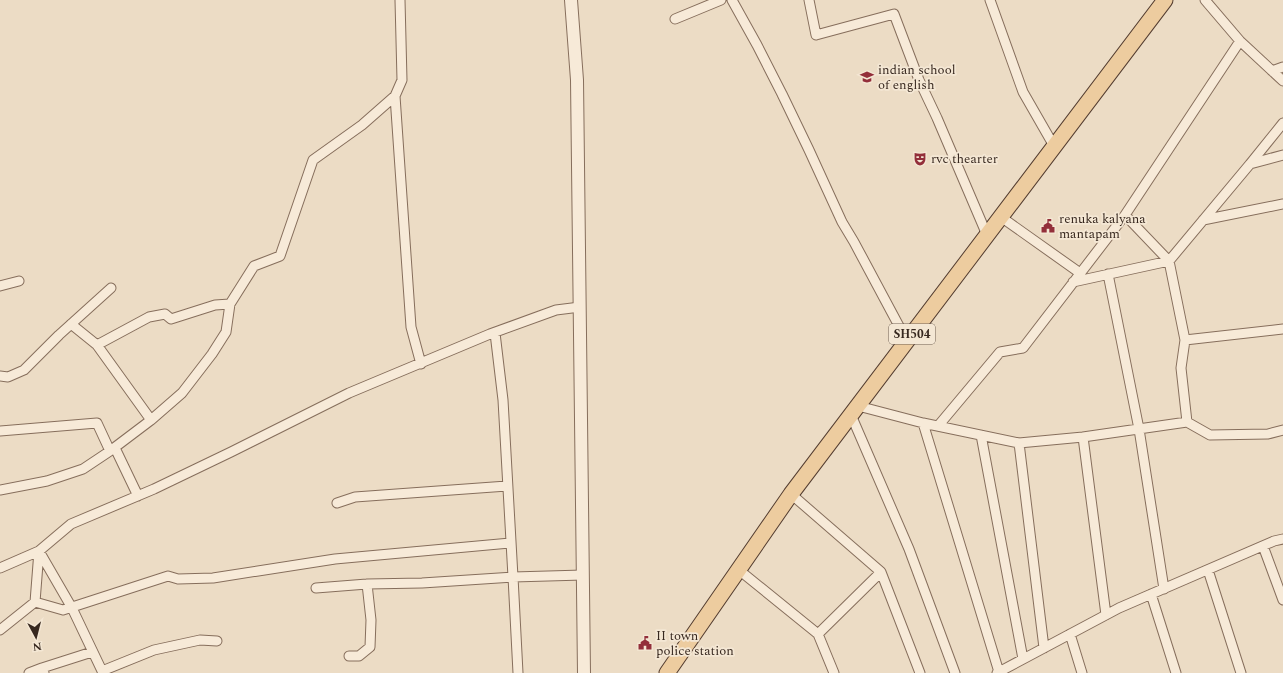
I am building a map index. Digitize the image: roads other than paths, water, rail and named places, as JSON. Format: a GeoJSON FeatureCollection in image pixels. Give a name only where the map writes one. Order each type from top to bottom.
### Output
{"type":"FeatureCollection","features":[{"type":"Feature","properties":{"kind":"main road","name":"SH504"},"geometry":{"type":"LineString","coordinates":[[667,673],[792,494],[1165,0]]}},
{"type":"Feature","properties":{"kind":"street"},"geometry":{"type":"LineString","coordinates":[[0,490],[47,481],[83,469],[112,450],[151,420],[182,393],[212,354],[226,332],[230,304],[254,266],[280,256],[313,160],[362,125],[395,96],[402,80],[400,0]]}},
{"type":"Feature","properties":{"kind":"street"},"geometry":{"type":"LineString","coordinates":[[571,0],[577,80],[584,673]]}},
{"type":"Feature","properties":{"kind":"street"},"geometry":{"type":"LineString","coordinates":[[675,19],[721,0]]}},
{"type":"Feature","properties":{"kind":"street"},"geometry":{"type":"LineString","coordinates":[[732,0],[757,45],[785,101],[842,222],[907,341]]}},
{"type":"Feature","properties":{"kind":"street"},"geometry":{"type":"LineString","coordinates":[[809,0],[816,35],[894,14],[918,80],[940,126],[987,235]]}},
{"type":"Feature","properties":{"kind":"street"},"geometry":{"type":"LineString","coordinates":[[990,0],[1023,92],[1054,146]]}},
{"type":"Feature","properties":{"kind":"street"},"geometry":{"type":"LineString","coordinates":[[1205,0],[1240,41],[1283,80]]}},
{"type":"Feature","properties":{"kind":"street"},"geometry":{"type":"LineString","coordinates":[[938,426],[1000,352],[1023,348],[1125,215],[1240,41]]}},
{"type":"Feature","properties":{"kind":"street"},"geometry":{"type":"LineString","coordinates":[[1272,71],[1283,67]]}},
{"type":"Feature","properties":{"kind":"street"},"geometry":{"type":"LineString","coordinates":[[395,96],[411,327],[421,364]]}},
{"type":"Feature","properties":{"kind":"street"},"geometry":{"type":"LineString","coordinates":[[1074,282],[1169,261],[1283,123]]}},
{"type":"Feature","properties":{"kind":"street"},"geometry":{"type":"LineString","coordinates":[[1250,164],[1283,155]]}},
{"type":"Feature","properties":{"kind":"street"},"geometry":{"type":"LineString","coordinates":[[1203,220],[1283,204]]}},
{"type":"Feature","properties":{"kind":"street"},"geometry":{"type":"LineString","coordinates":[[1125,215],[1169,261],[1185,340],[1181,368],[1188,422]]}},
{"type":"Feature","properties":{"kind":"street"},"geometry":{"type":"LineString","coordinates":[[1000,217],[1080,273]]}},
{"type":"Feature","properties":{"kind":"street"},"geometry":{"type":"LineString","coordinates":[[1108,274],[1139,429],[1164,589]]}},
{"type":"Feature","properties":{"kind":"street"},"geometry":{"type":"LineString","coordinates":[[0,286],[19,281]]}},
{"type":"Feature","properties":{"kind":"street"},"geometry":{"type":"LineString","coordinates":[[0,376],[8,377],[24,370],[71,324],[111,288]]}},
{"type":"Feature","properties":{"kind":"street"},"geometry":{"type":"LineString","coordinates":[[97,345],[149,317],[165,314],[171,319],[215,305],[230,304]]}},
{"type":"Feature","properties":{"kind":"street"},"geometry":{"type":"LineString","coordinates":[[0,568],[39,551],[72,524],[138,496],[231,452],[349,393],[495,333],[556,310],[580,307]]}},
{"type":"Feature","properties":{"kind":"street"},"geometry":{"type":"LineString","coordinates":[[71,324],[97,345],[151,420]]}},
{"type":"Feature","properties":{"kind":"street"},"geometry":{"type":"LineString","coordinates":[[1185,340],[1283,329]]}},
{"type":"Feature","properties":{"kind":"street"},"geometry":{"type":"LineString","coordinates":[[495,333],[503,400],[518,673]]}},
{"type":"Feature","properties":{"kind":"street"},"geometry":{"type":"LineString","coordinates":[[854,411],[923,423],[1020,443],[1082,437],[1188,422],[1210,435],[1268,434],[1283,430]]}},
{"type":"Feature","properties":{"kind":"street"},"geometry":{"type":"LineString","coordinates":[[854,411],[909,550],[955,673]]}},
{"type":"Feature","properties":{"kind":"street"},"geometry":{"type":"LineString","coordinates":[[0,431],[97,423],[138,496]]}},
{"type":"Feature","properties":{"kind":"street"},"geometry":{"type":"LineString","coordinates":[[923,423],[1003,672],[1023,659],[1106,615],[1263,546],[1283,539]]}},
{"type":"Feature","properties":{"kind":"street"},"geometry":{"type":"LineString","coordinates":[[981,435],[1023,659]]}},
{"type":"Feature","properties":{"kind":"street"},"geometry":{"type":"LineString","coordinates":[[1082,437],[1106,615]]}},
{"type":"Feature","properties":{"kind":"street"},"geometry":{"type":"LineString","coordinates":[[1020,443],[1044,648]]}},
{"type":"Feature","properties":{"kind":"street"},"geometry":{"type":"LineString","coordinates":[[337,503],[355,497],[507,486]]}},
{"type":"Feature","properties":{"kind":"street"},"geometry":{"type":"LineString","coordinates":[[792,494],[882,572],[920,673]]}},
{"type":"Feature","properties":{"kind":"street"},"geometry":{"type":"LineString","coordinates":[[35,602],[63,610],[127,588],[168,576],[178,579],[213,578],[335,559],[511,543]]}},
{"type":"Feature","properties":{"kind":"street"},"geometry":{"type":"LineString","coordinates":[[1263,546],[1283,600]]}},
{"type":"Feature","properties":{"kind":"street"},"geometry":{"type":"LineString","coordinates":[[0,630],[35,602],[39,551]]}},
{"type":"Feature","properties":{"kind":"street"},"geometry":{"type":"LineString","coordinates":[[39,551],[72,608],[103,672],[154,650],[200,640],[217,641]]}},
{"type":"Feature","properties":{"kind":"street"},"geometry":{"type":"LineString","coordinates":[[740,570],[818,634],[834,673]]}},
{"type":"Feature","properties":{"kind":"street"},"geometry":{"type":"LineString","coordinates":[[1208,570],[1241,673]]}},
{"type":"Feature","properties":{"kind":"street"},"geometry":{"type":"LineString","coordinates":[[818,634],[882,572]]}},
{"type":"Feature","properties":{"kind":"street"},"geometry":{"type":"LineString","coordinates":[[316,588],[367,584],[422,583],[513,577],[583,575]]}},
{"type":"Feature","properties":{"kind":"street"},"geometry":{"type":"LineString","coordinates":[[349,656],[359,656],[370,647],[371,620],[367,584]]}},
{"type":"Feature","properties":{"kind":"street"},"geometry":{"type":"LineString","coordinates":[[1152,594],[1176,673]]}},
{"type":"Feature","properties":{"kind":"street"},"geometry":{"type":"LineString","coordinates":[[1070,634],[1082,673]]}},
{"type":"Feature","properties":{"kind":"street"},"geometry":{"type":"LineString","coordinates":[[29,673],[43,670],[92,652]]}},
{"type":"Feature","properties":{"kind":"place","name":"indian school of english"},"geometry":{"type":"Point","coordinates":[867,77]}},
{"type":"Feature","properties":{"kind":"place","name":"rvc thearter"},"geometry":{"type":"Point","coordinates":[920,159]}},
{"type":"Feature","properties":{"kind":"place","name":"renuka kalyana mantapam"},"geometry":{"type":"Point","coordinates":[1048,226]}},
{"type":"Feature","properties":{"kind":"place","name":"II town police station"},"geometry":{"type":"Point","coordinates":[645,643]}}]}
